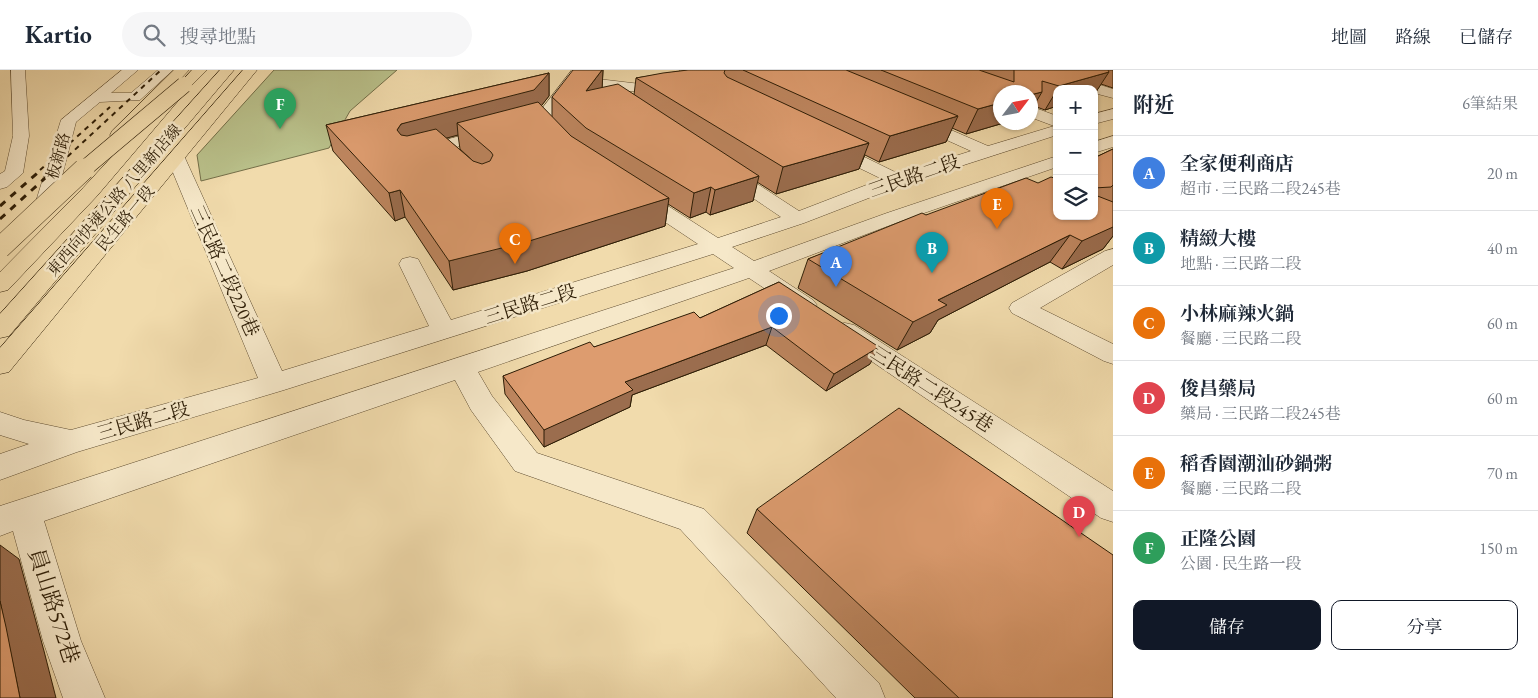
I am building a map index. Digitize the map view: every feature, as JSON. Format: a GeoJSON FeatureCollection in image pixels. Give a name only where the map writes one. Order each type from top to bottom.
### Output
{"type":"FeatureCollection","features":[{"type":"Feature","properties":{"kind":"main road","name":"東西向快速公路 八里新店線"},"geometry":{"type":"LineString","coordinates":[[0,285],[90,192],[183,78],[200,70]]}},
{"type":"Feature","properties":{"kind":"main road","name":"東西向快速公路 八里新店線"},"geometry":{"type":"LineString","coordinates":[[0,330],[227,70]]}},
{"type":"Feature","properties":{"kind":"main road","name":"民生路一段"},"geometry":{"type":"LineString","coordinates":[[0,365],[250,70]]}},
{"type":"Feature","properties":{"kind":"main road"},"geometry":{"type":"LineString","coordinates":[[0,252],[183,78]]}},
{"type":"Feature","properties":{"kind":"main road"},"geometry":{"type":"LineString","coordinates":[[0,248],[183,78]]}},
{"type":"Feature","properties":{"kind":"street"},"geometry":{"type":"LineString","coordinates":[[7,178],[21,136],[18,70]]}},
{"type":"Feature","properties":{"kind":"street","name":"板新路"},"geometry":{"type":"LineString","coordinates":[[43,211],[69,120],[131,70]]}},
{"type":"Feature","properties":{"kind":"street"},"geometry":{"type":"LineString","coordinates":[[96,98],[135,97],[166,70]]}},
{"type":"Feature","properties":{"kind":"street"},"geometry":{"type":"LineString","coordinates":[[572,151],[536,120],[575,75],[666,91],[679,89],[687,70]]}},
{"type":"Feature","properties":{"kind":"street"},"geometry":{"type":"LineString","coordinates":[[1039,70],[1113,94]]}},
{"type":"Feature","properties":{"kind":"street"},"geometry":{"type":"LineString","coordinates":[[900,114],[987,152],[1001,181],[1024,191]]}},
{"type":"Feature","properties":{"kind":"street"},"geometry":{"type":"LineString","coordinates":[[1098,118],[1113,114]]}},
{"type":"Feature","properties":{"kind":"street"},"geometry":{"type":"LineString","coordinates":[[1038,115],[1053,121]]}},
{"type":"Feature","properties":{"kind":"street"},"geometry":{"type":"LineString","coordinates":[[412,155],[510,127]]}},
{"type":"Feature","properties":{"kind":"street","name":"三民路二段"},"geometry":{"type":"LineString","coordinates":[[0,467],[72,442],[274,383],[715,246],[796,219],[898,180],[1053,131]]}},
{"type":"Feature","properties":{"kind":"street"},"geometry":{"type":"LineString","coordinates":[[815,139],[898,180]]}},
{"type":"Feature","properties":{"kind":"street"},"geometry":{"type":"LineString","coordinates":[[1098,147],[1113,141]]}},
{"type":"Feature","properties":{"kind":"street"},"geometry":{"type":"LineString","coordinates":[[443,146],[457,158]]}},
{"type":"Feature","properties":{"kind":"street","name":"三民路二段220巷"},"geometry":{"type":"LineString","coordinates":[[176,158],[274,383]]}},
{"type":"Feature","properties":{"kind":"street"},"geometry":{"type":"LineString","coordinates":[[708,160],[796,219]]}},
{"type":"Feature","properties":{"kind":"street","name":"三民路二段"},"geometry":{"type":"LineString","coordinates":[[12,517],[752,270],[894,217],[1053,162]]}},
{"type":"Feature","properties":{"kind":"street","name":"三民路二段245巷"},"geometry":{"type":"LineString","coordinates":[[617,182],[1113,508]]}},
{"type":"Feature","properties":{"kind":"street"},"geometry":{"type":"LineString","coordinates":[[0,232],[22,231]]}},
{"type":"Feature","properties":{"kind":"street"},"geometry":{"type":"LineString","coordinates":[[1113,256],[1021,308],[1113,355]]}},
{"type":"Feature","properties":{"kind":"street"},"geometry":{"type":"LineString","coordinates":[[410,264],[444,331]]}},
{"type":"Feature","properties":{"kind":"street"},"geometry":{"type":"LineString","coordinates":[[463,368],[481,403],[526,462],[692,519],[864,698]]}},
{"type":"Feature","properties":{"kind":"street"},"geometry":{"type":"LineString","coordinates":[[0,423],[21,431],[72,442]]}},
{"type":"Feature","properties":{"kind":"street","name":"員山路572巷"},"geometry":{"type":"LineString","coordinates":[[12,517],[84,698]]}},
{"type":"Feature","properties":{"kind":"green space"},"geometry":{"type":"Polygon","coordinates":[[[274,70],[397,70],[350,111],[329,148],[201,181],[197,155],[274,70]]]}},
{"type":"Feature","properties":{"kind":"building"},"geometry":{"type":"Polygon","coordinates":[[[573,70],[602,70],[586,91],[618,84],[759,176],[715,190],[711,187],[694,193],[586,128],[552,97],[573,70]]]}},
{"type":"Feature","properties":{"kind":"building"},"geometry":{"type":"Polygon","coordinates":[[[688,70],[725,70],[724,73],[727,77],[869,143],[783,167],[636,78],[688,70]]]}},
{"type":"Feature","properties":{"kind":"building"},"geometry":{"type":"Polygon","coordinates":[[[743,70],[846,70],[958,116],[890,136],[743,70]]]}},
{"type":"Feature","properties":{"kind":"building"},"geometry":{"type":"Polygon","coordinates":[[[881,70],[979,70],[1014,82],[1014,70],[1108,70],[1109,72],[1063,85],[1042,81],[1042,92],[1038,93],[1038,85],[993,85],[993,105],[978,109],[881,70]]]}},
{"type":"Feature","properties":{"kind":"building"},"geometry":{"type":"Polygon","coordinates":[[[549,73],[534,90],[401,124],[397,130],[401,135],[407,136],[436,129],[473,161],[482,164],[490,161],[493,155],[457,123],[538,102],[571,136],[669,198],[526,242],[449,261],[400,190],[389,193],[326,125],[549,73]]]}},
{"type":"Feature","properties":{"kind":"building"},"geometry":{"type":"Polygon","coordinates":[[[1113,149],[1113,185],[1111,187],[1098,188],[1098,156],[1113,149]]]}},
{"type":"Feature","properties":{"kind":"building"},"geometry":{"type":"Polygon","coordinates":[[[1026,178],[1038,183],[1053,178],[1053,220],[1098,220],[1098,196],[1113,202],[1113,227],[1082,241],[1070,235],[938,300],[947,305],[913,322],[808,259],[922,213],[926,215],[1026,178]]]}},
{"type":"Feature","properties":{"kind":"building"},"geometry":{"type":"Polygon","coordinates":[[[779,282],[879,347],[834,374],[772,327],[625,382],[633,390],[544,430],[503,376],[590,342],[594,347],[694,312],[700,318],[779,282]]]}},
{"type":"Feature","properties":{"kind":"building"},"geometry":{"type":"Polygon","coordinates":[[[899,408],[1113,555],[1113,698],[959,698],[757,509],[899,408]]]}},
{"type":"Feature","properties":{"kind":"building"},"geometry":{"type":"Polygon","coordinates":[[[0,601],[6,627],[20,698],[0,698],[0,601]]]}},
{"type":"Feature","properties":{"kind":"railway"},"geometry":{"type":"LineString","coordinates":[[53,170],[161,70]]}},
{"type":"Feature","properties":{"kind":"railway"},"geometry":{"type":"LineString","coordinates":[[40,170],[110,107]]}},
{"type":"Feature","properties":{"kind":"railway"},"geometry":{"type":"LineString","coordinates":[[0,206],[42,169]]}},
{"type":"Feature","properties":{"kind":"railway"},"geometry":{"type":"LineString","coordinates":[[0,219],[55,169]]}},
{"type":"Feature","properties":{"kind":"place","name":"正隆公園"},"geometry":{"type":"Point","coordinates":[280,129]}},
{"type":"Feature","properties":{"kind":"place","name":"稻香園潮汕砂鍋粥"},"geometry":{"type":"Point","coordinates":[997,229]}},
{"type":"Feature","properties":{"kind":"place","name":"小林麻辣火鍋"},"geometry":{"type":"Point","coordinates":[515,264]}},
{"type":"Feature","properties":{"kind":"place","name":"精緻大樓"},"geometry":{"type":"Point","coordinates":[932,273]}},
{"type":"Feature","properties":{"kind":"place","name":"全家便利商店"},"geometry":{"type":"Point","coordinates":[836,287]}},
{"type":"Feature","properties":{"kind":"place","name":"俊昌藥局"},"geometry":{"type":"Point","coordinates":[1079,537]}}]}
